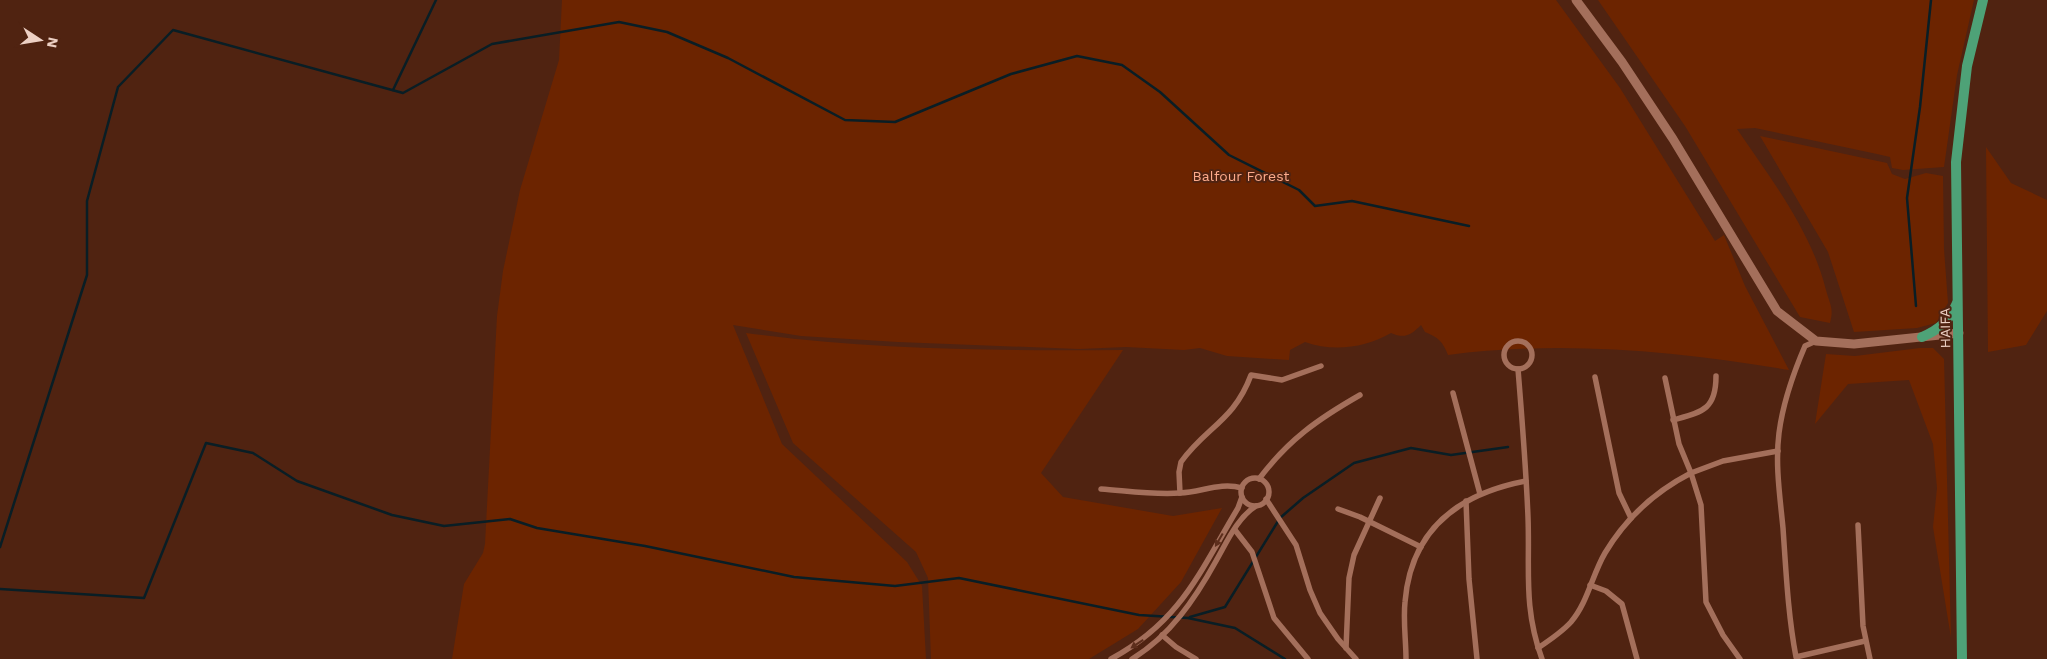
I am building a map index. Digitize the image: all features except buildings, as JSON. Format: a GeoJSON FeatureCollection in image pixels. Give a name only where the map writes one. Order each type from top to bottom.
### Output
{"type":"FeatureCollection","features":[{"type":"Feature","properties":{"kind":"highway","name":"HAIFA"},"geometry":{"type":"LineString","coordinates":[[1962,659],[1956,162],[1967,66],[1982,0]]}},
{"type":"Feature","properties":{"kind":"highway"},"geometry":{"type":"LineString","coordinates":[[1922,337],[1940,328],[1948,321],[1959,299]]}},
{"type":"Feature","properties":{"kind":"main road"},"geometry":{"type":"LineString","coordinates":[[1576,0],[1622,62],[1673,139],[1777,311],[1816,341],[1854,344],[1959,333]]}},
{"type":"Feature","properties":{"kind":"street"},"geometry":{"type":"LineString","coordinates":[[1816,341],[1805,346],[1789,384],[1782,414],[1778,451],[1794,658],[1865,641]]}},
{"type":"Feature","properties":{"kind":"street"},"geometry":{"type":"LineString","coordinates":[[1518,342],[1526,344],[1531,356],[1528,364],[1518,369],[1507,364],[1504,356],[1507,347],[1518,342]]}},
{"type":"Feature","properties":{"kind":"street"},"geometry":{"type":"LineString","coordinates":[[1180,493],[1178,472],[1181,462],[1234,409],[1252,375],[1282,380],[1321,366]]}},
{"type":"Feature","properties":{"kind":"street"},"geometry":{"type":"LineString","coordinates":[[1518,369],[1529,537],[1528,600],[1530,622],[1542,659]]}},
{"type":"Feature","properties":{"kind":"street"},"geometry":{"type":"LineString","coordinates":[[1673,420],[1697,413],[1711,403],[1716,391],[1716,376]]}},
{"type":"Feature","properties":{"kind":"street"},"geometry":{"type":"LineString","coordinates":[[1595,377],[1619,493],[1631,518]]}},
{"type":"Feature","properties":{"kind":"street"},"geometry":{"type":"LineString","coordinates":[[1665,378],[1679,444],[1701,505],[1706,602],[1723,636],[1740,659]]}},
{"type":"Feature","properties":{"kind":"street"},"geometry":{"type":"LineString","coordinates":[[1453,393],[1480,494]]}},
{"type":"Feature","properties":{"kind":"street"},"geometry":{"type":"LineString","coordinates":[[1259,480],[1278,455],[1304,430],[1360,395]]}},
{"type":"Feature","properties":{"kind":"street"},"geometry":{"type":"LineString","coordinates":[[1538,648],[1572,621],[1605,553],[1631,518],[1652,496],[1691,473],[1723,461],[1778,451]]}},
{"type":"Feature","properties":{"kind":"street"},"geometry":{"type":"LineString","coordinates":[[1111,659],[1143,640],[1160,626],[1184,598],[1238,508],[1242,497],[1242,488],[1251,479],[1259,480],[1268,488],[1266,500],[1248,511],[1192,601],[1169,629],[1132,659]]}},
{"type":"Feature","properties":{"kind":"street"},"geometry":{"type":"LineString","coordinates":[[1406,659],[1404,620],[1409,574],[1421,547],[1431,531],[1447,514],[1466,501],[1503,485],[1526,481]]}},
{"type":"Feature","properties":{"kind":"street"},"geometry":{"type":"LineString","coordinates":[[1102,489],[1163,494],[1226,486],[1242,488]]}},
{"type":"Feature","properties":{"kind":"street"},"geometry":{"type":"LineString","coordinates":[[1242,497],[1248,504],[1256,506]]}},
{"type":"Feature","properties":{"kind":"street"},"geometry":{"type":"LineString","coordinates":[[1346,648],[1349,578],[1354,555],[1380,498]]}},
{"type":"Feature","properties":{"kind":"street"},"geometry":{"type":"LineString","coordinates":[[1266,500],[1296,545],[1310,590],[1320,613],[1356,659]]}},
{"type":"Feature","properties":{"kind":"street"},"geometry":{"type":"LineString","coordinates":[[1466,501],[1469,579],[1477,659]]}},
{"type":"Feature","properties":{"kind":"street"},"geometry":{"type":"LineString","coordinates":[[1338,509],[1369,521],[1421,547]]}},
{"type":"Feature","properties":{"kind":"street"},"geometry":{"type":"LineString","coordinates":[[1858,526],[1865,641],[1870,659]]}},
{"type":"Feature","properties":{"kind":"street"},"geometry":{"type":"LineString","coordinates":[[1235,530],[1252,552],[1274,618],[1308,659]]}},
{"type":"Feature","properties":{"kind":"street"},"geometry":{"type":"LineString","coordinates":[[1590,585],[1606,591],[1622,604],[1637,659]]}},
{"type":"Feature","properties":{"kind":"street"},"geometry":{"type":"LineString","coordinates":[[1162,635],[1176,647],[1196,659]]}},
{"type":"Feature","properties":{"kind":"green space","name":"Balfour Forest"},"geometry":{"type":"Polygon","coordinates":[[[562,0],[1556,0],[1620,88],[1715,241],[1724,235],[1745,286],[1789,370],[1662,353],[1576,348],[1533,348],[1448,355],[1440,341],[1425,332],[1421,325],[1408,335],[1400,336],[1391,333],[1371,342],[1349,347],[1327,347],[1305,342],[1290,350],[1289,360],[1227,356],[1200,348],[1184,350],[1126,347],[1079,349],[801,336],[733,325],[782,444],[907,562],[922,586],[926,659],[452,659],[464,584],[483,553],[485,544],[497,316],[503,271],[520,190],[559,60],[562,0]]]}},
{"type":"Feature","properties":{"kind":"green space"},"geometry":{"type":"Polygon","coordinates":[[[1598,0],[1974,0],[1957,75],[1944,167],[1903,170],[1892,168],[1890,157],[1755,128],[1737,129],[1789,206],[1811,247],[1831,306],[1830,323],[1800,317],[1685,126],[1598,0]]]}},
{"type":"Feature","properties":{"kind":"green space"},"geometry":{"type":"Polygon","coordinates":[[[1760,136],[1887,163],[1892,174],[1905,179],[1926,173],[1943,176],[1944,249],[1948,303],[1936,323],[1917,328],[1854,332],[1828,252],[1760,136]]]}},
{"type":"Feature","properties":{"kind":"green space"},"geometry":{"type":"Polygon","coordinates":[[[1986,147],[2011,183],[2047,200],[2047,311],[2026,345],[1988,352],[1986,147]]]}},
{"type":"Feature","properties":{"kind":"green space"},"geometry":{"type":"Polygon","coordinates":[[[746,333],[793,339],[887,346],[1028,350],[1123,350],[1041,473],[1063,497],[1173,516],[1222,508],[1181,582],[1138,629],[1089,659],[931,659],[928,578],[916,552],[793,443],[746,333]]]}},
{"type":"Feature","properties":{"kind":"green space"},"geometry":{"type":"Polygon","coordinates":[[[1933,348],[1944,359],[1951,638],[1933,527],[1937,488],[1933,444],[1909,380],[1848,384],[1815,424],[1826,354],[1855,356],[1933,348]]]}},
{"type":"Feature","properties":{"kind":"waterway"},"geometry":{"type":"LineString","coordinates":[[393,90],[436,0]]}},
{"type":"Feature","properties":{"kind":"waterway"},"geometry":{"type":"LineString","coordinates":[[1916,306],[1907,198],[1920,107],[1931,0]]}},
{"type":"Feature","properties":{"kind":"waterway"},"geometry":{"type":"LineString","coordinates":[[0,547],[87,275],[87,201],[118,87],[173,30],[403,93],[492,44],[619,22],[667,32],[728,58],[845,120],[895,122],[1011,74],[1077,56],[1122,65],[1160,92],[1229,155],[1299,190],[1315,206],[1352,201],[1469,226]]}},
{"type":"Feature","properties":{"kind":"waterway"},"geometry":{"type":"LineString","coordinates":[[0,589],[144,598],[206,443],[253,453],[297,481],[392,515],[444,526],[510,519],[537,528],[645,546],[794,577],[895,586],[959,578],[1139,615],[1188,618],[1235,628],[1285,659]]}},
{"type":"Feature","properties":{"kind":"waterway"},"geometry":{"type":"LineString","coordinates":[[1190,617],[1225,607],[1280,518],[1303,498],[1354,463],[1411,448],[1451,455],[1508,447]]}}]}
